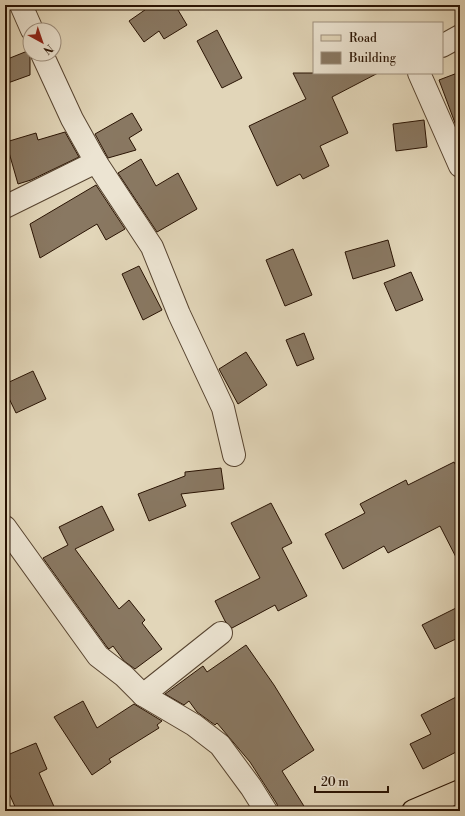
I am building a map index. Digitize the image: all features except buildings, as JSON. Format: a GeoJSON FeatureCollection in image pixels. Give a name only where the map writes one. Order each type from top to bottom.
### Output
{"type":"FeatureCollection","features":[{"type":"Feature","properties":{"kind":"main road"},"geometry":{"type":"LineString","coordinates":[[413,811],[460,791]]}},
{"type":"Feature","properties":{"kind":"street"},"geometry":{"type":"LineString","coordinates":[[22,5],[29,22]]}},
{"type":"Feature","properties":{"kind":"street"},"geometry":{"type":"LineString","coordinates":[[443,45],[460,36]]}},
{"type":"Feature","properties":{"kind":"street"},"geometry":{"type":"LineString","coordinates":[[46,62],[72,119],[96,162],[152,247],[179,314],[224,408],[234,455]]}},
{"type":"Feature","properties":{"kind":"street"},"geometry":{"type":"LineString","coordinates":[[419,74],[460,166]]}},
{"type":"Feature","properties":{"kind":"street"},"geometry":{"type":"LineString","coordinates":[[5,206],[96,162]]}},
{"type":"Feature","properties":{"kind":"street"},"geometry":{"type":"LineString","coordinates":[[5,527],[98,656],[124,676],[143,695],[194,725],[220,745],[251,787],[266,811]]}},
{"type":"Feature","properties":{"kind":"street"},"geometry":{"type":"LineString","coordinates":[[143,695],[221,633]]}}]}
